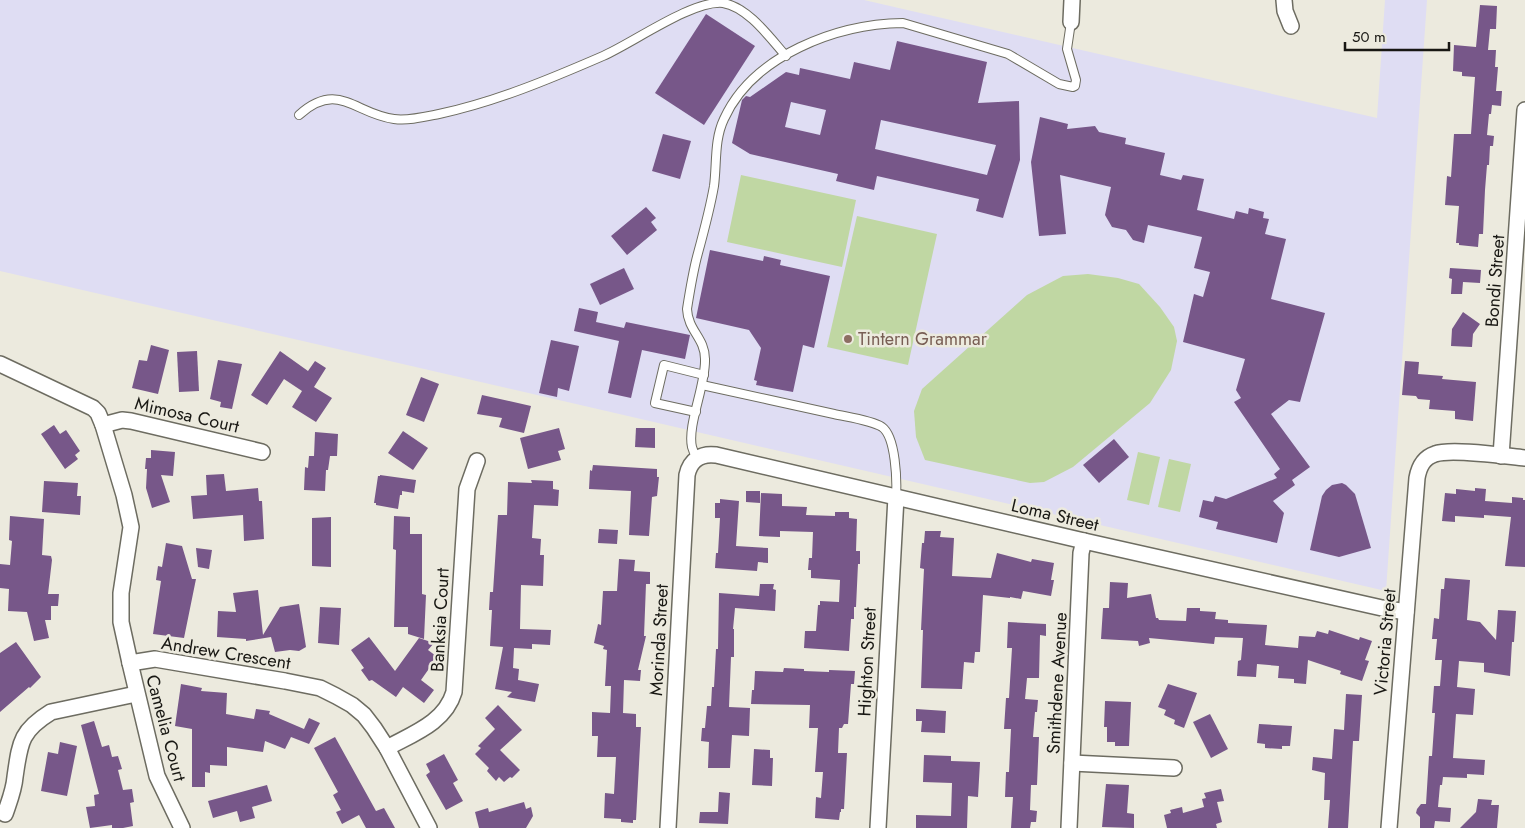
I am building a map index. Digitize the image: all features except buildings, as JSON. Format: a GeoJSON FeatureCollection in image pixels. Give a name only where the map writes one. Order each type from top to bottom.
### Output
{"type":"FeatureCollection","features":[{"type":"Feature","properties":{"kind":"street"},"geometry":{"type":"LineString","coordinates":[[1071,22],[1072,0]]}},
{"type":"Feature","properties":{"kind":"street"},"geometry":{"type":"LineString","coordinates":[[1284,0],[1285,11],[1291,26]]}},
{"type":"Feature","properties":{"kind":"street","name":"Bondi Street"},"geometry":{"type":"LineString","coordinates":[[1501,456],[1525,110]]}},
{"type":"Feature","properties":{"kind":"street"},"geometry":{"type":"LineString","coordinates":[[0,364],[93,408],[98,413],[124,495],[131,527],[121,593],[121,622],[130,663]]}},
{"type":"Feature","properties":{"kind":"street","name":"Mimosa Court"},"geometry":{"type":"LineString","coordinates":[[103,425],[122,420],[131,421],[262,452]]}},
{"type":"Feature","properties":{"kind":"street","name":"Victoria Street"},"geometry":{"type":"LineString","coordinates":[[1389,828],[1417,478],[1424,461],[1436,454],[1445,452],[1501,456]]}},
{"type":"Feature","properties":{"kind":"street","name":"Loma Street"},"geometry":{"type":"LineString","coordinates":[[697,458],[708,454],[716,455],[1084,541],[1406,612]]}},
{"type":"Feature","properties":{"kind":"street"},"geometry":{"type":"LineString","coordinates":[[1501,456],[1525,458]]}},
{"type":"Feature","properties":{"kind":"street","name":"Morinda Street"},"geometry":{"type":"LineString","coordinates":[[668,828],[687,475],[691,464],[697,458]]}},
{"type":"Feature","properties":{"kind":"street","name":"Banksia Court"},"geometry":{"type":"LineString","coordinates":[[386,748],[439,718],[452,701],[466,489],[477,461]]}},
{"type":"Feature","properties":{"kind":"street","name":"Highton Street"},"geometry":{"type":"LineString","coordinates":[[878,828],[896,497]]}},
{"type":"Feature","properties":{"kind":"street","name":"Smithdene Avenue"},"geometry":{"type":"LineString","coordinates":[[1068,828],[1081,553],[1084,541]]}},
{"type":"Feature","properties":{"kind":"street","name":"Andrew Crescent"},"geometry":{"type":"LineString","coordinates":[[130,663],[155,659],[285,681],[320,688],[352,705],[364,715],[374,728],[429,828]]}},
{"type":"Feature","properties":{"kind":"street","name":"Camelia Court"},"geometry":{"type":"LineString","coordinates":[[130,663],[157,776],[182,828]]}},
{"type":"Feature","properties":{"kind":"street"},"geometry":{"type":"LineString","coordinates":[[5,814],[14,783],[20,744],[33,724],[51,712],[136,694]]}},
{"type":"Feature","properties":{"kind":"street"},"geometry":{"type":"LineString","coordinates":[[1072,763],[1174,768]]}},
{"type":"Feature","properties":{"kind":"lane"},"geometry":{"type":"LineString","coordinates":[[299,115],[318,101],[330,100],[359,106],[393,119],[411,119],[467,107],[560,74],[606,55],[666,21],[695,8],[710,4],[722,3],[743,12],[760,26],[786,56]]}},
{"type":"Feature","properties":{"kind":"lane"},"geometry":{"type":"LineString","coordinates":[[697,458],[692,448],[692,436],[704,375],[705,350],[687,320],[687,309],[714,184],[720,129],[729,109],[748,82],[776,61],[820,38],[840,31],[887,23],[904,23],[1008,54],[1059,84],[1073,87],[1076,80],[1067,49],[1071,22]]}},
{"type":"Feature","properties":{"kind":"lane"},"geometry":{"type":"LineString","coordinates":[[696,412],[655,403],[664,365],[704,375]]}},
{"type":"Feature","properties":{"kind":"lane"},"geometry":{"type":"LineString","coordinates":[[702,385],[853,418],[882,427],[890,440],[897,475],[896,497]]}},
{"type":"Feature","properties":{"kind":"shaded area","name":"Tintern Grammar"},"geometry":{"type":"Polygon","coordinates":[[[0,0],[864,0],[1377,118],[1385,0],[1427,0],[1386,591],[0,271],[0,0]]]}},
{"type":"Feature","properties":{"kind":"green space"},"geometry":{"type":"Polygon","coordinates":[[[741,175],[856,200],[842,267],[727,242],[741,175]]]}},
{"type":"Feature","properties":{"kind":"green space"},"geometry":{"type":"Polygon","coordinates":[[[857,216],[937,234],[908,365],[827,347],[857,216]]]}},
{"type":"Feature","properties":{"kind":"green space"},"geometry":{"type":"Polygon","coordinates":[[[1088,274],[1118,278],[1139,284],[1160,307],[1174,327],[1177,341],[1171,370],[1150,403],[1073,467],[1044,482],[1030,483],[925,460],[916,437],[914,411],[922,389],[1027,295],[1063,276],[1088,274]]]}},
{"type":"Feature","properties":{"kind":"green space"},"geometry":{"type":"Polygon","coordinates":[[[1138,452],[1160,457],[1149,505],[1127,500],[1138,452]]]}},
{"type":"Feature","properties":{"kind":"green space"},"geometry":{"type":"Polygon","coordinates":[[[1169,459],[1191,464],[1180,512],[1158,507],[1169,459]]]}},
{"type":"Feature","properties":{"kind":"place","name":"Tintern Grammar"},"geometry":{"type":"Point","coordinates":[848,339]}}]}
